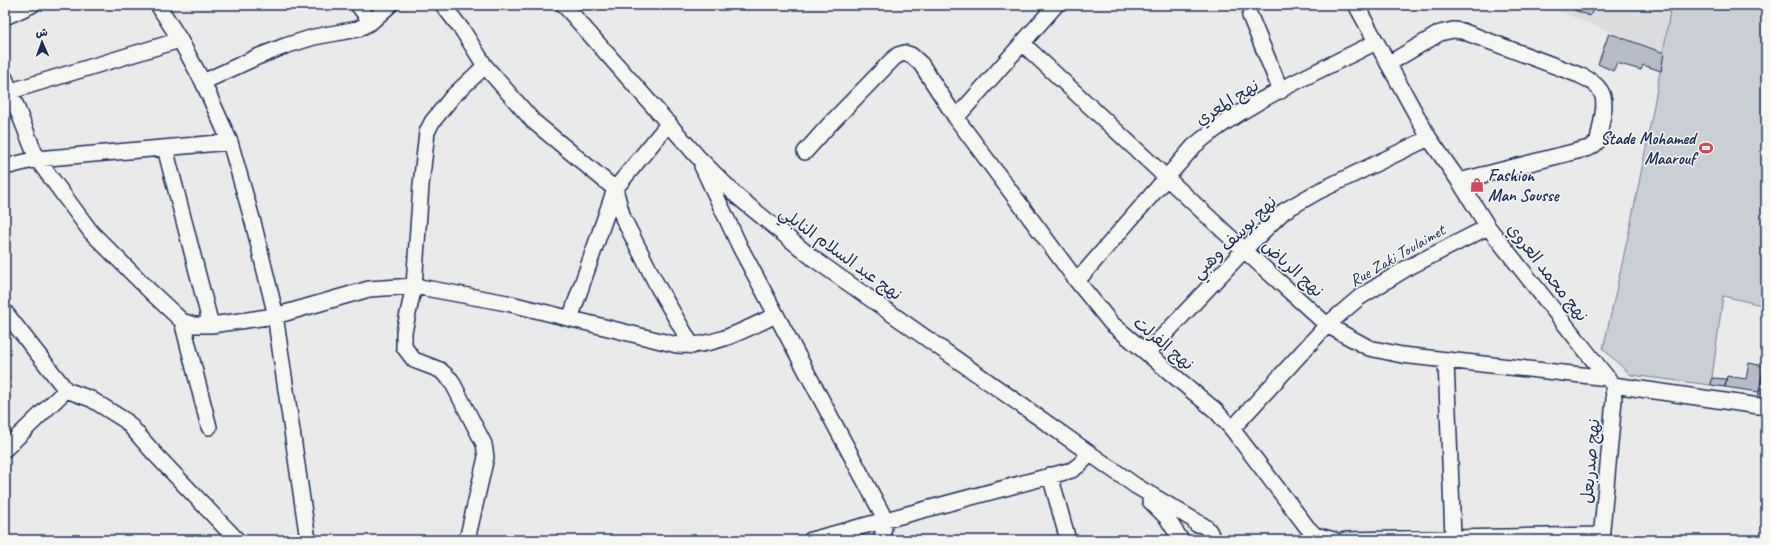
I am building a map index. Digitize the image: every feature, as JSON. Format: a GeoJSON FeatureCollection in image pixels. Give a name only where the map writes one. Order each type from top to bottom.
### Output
{"type":"FeatureCollection","features":[{"type":"Feature","properties":{"kind":"street"},"geometry":{"type":"LineString","coordinates":[[5,17],[32,5]]}},
{"type":"Feature","properties":{"kind":"street"},"geometry":{"type":"LineString","coordinates":[[158,5],[180,40],[203,82],[230,142],[253,222],[275,316],[308,540]]}},
{"type":"Feature","properties":{"kind":"street"},"geometry":{"type":"LineString","coordinates":[[358,5],[371,22]]}},
{"type":"Feature","properties":{"kind":"street"},"geometry":{"type":"LineString","coordinates":[[203,82],[285,46],[314,37],[358,29],[371,22],[390,5]]}},
{"type":"Feature","properties":{"kind":"street"},"geometry":{"type":"LineString","coordinates":[[443,5],[463,31],[485,66],[533,121],[615,189],[623,218],[658,287],[692,346]]}},
{"type":"Feature","properties":{"kind":"street","name":"نهج عبد السلام النابلي"},"geometry":{"type":"LineString","coordinates":[[564,5],[697,156],[738,197],[814,260],[1136,486],[1207,531],[1226,540]]}},
{"type":"Feature","properties":{"kind":"street"},"geometry":{"type":"LineString","coordinates":[[956,118],[1056,5]]}},
{"type":"Feature","properties":{"kind":"street","name":"نهج محمد العروي"},"geometry":{"type":"LineString","coordinates":[[1356,5],[1429,138],[1459,181],[1488,227],[1611,382]]}},
{"type":"Feature","properties":{"kind":"street"},"geometry":{"type":"LineString","coordinates":[[1250,16],[1281,91]]}},
{"type":"Feature","properties":{"kind":"street"},"geometry":{"type":"LineString","coordinates":[[1388,64],[1440,33],[1453,30],[1462,31],[1591,80],[1602,91],[1604,100],[1598,141],[1594,145],[1589,148],[1459,181]]}},
{"type":"Feature","properties":{"kind":"street"},"geometry":{"type":"LineString","coordinates":[[180,40],[8,85],[37,159],[91,232],[182,321],[194,325],[211,325],[275,316],[369,289],[414,286],[507,303],[677,345],[692,346],[719,341],[776,315]]}},
{"type":"Feature","properties":{"kind":"street","name":"نهج المعري"},"geometry":{"type":"LineString","coordinates":[[1076,281],[1168,178],[1194,146],[1214,129],[1228,119],[1376,42]]}},
{"type":"Feature","properties":{"kind":"street","name":"نهج الرياض"},"geometry":{"type":"LineString","coordinates":[[1022,43],[1244,250],[1327,325],[1369,348],[1402,355],[1611,382]]}},
{"type":"Feature","properties":{"kind":"street","name":"نهج الفرلت"},"geometry":{"type":"LineString","coordinates":[[805,152],[888,64],[902,54],[911,55],[921,64],[956,118],[1076,281],[1111,323],[1216,411],[1232,428],[1307,527],[1315,535],[1324,539],[1334,540]]}},
{"type":"Feature","properties":{"kind":"street"},"geometry":{"type":"LineString","coordinates":[[467,540],[486,457],[484,444],[451,380],[440,370],[414,360],[404,347],[404,332],[414,286],[421,185],[428,132],[432,122],[453,96],[485,66]]}},
{"type":"Feature","properties":{"kind":"street"},"geometry":{"type":"LineString","coordinates":[[570,318],[615,189],[669,123]]}},
{"type":"Feature","properties":{"kind":"street","name":"نهج يوسف وهبي"},"geometry":{"type":"LineString","coordinates":[[1147,353],[1273,220],[1317,192],[1429,138]]}},
{"type":"Feature","properties":{"kind":"street"},"geometry":{"type":"LineString","coordinates":[[5,168],[37,159],[230,142]]}},
{"type":"Feature","properties":{"kind":"street"},"geometry":{"type":"LineString","coordinates":[[165,148],[211,325]]}},
{"type":"Feature","properties":{"kind":"street"},"geometry":{"type":"LineString","coordinates":[[697,156],[740,247],[885,519],[882,540]]}},
{"type":"Feature","properties":{"kind":"street","name":"Rue Zaki Toulaimet"},"geometry":{"type":"LineString","coordinates":[[1232,428],[1327,325],[1360,297],[1382,282],[1488,227]]}},
{"type":"Feature","properties":{"kind":"street"},"geometry":{"type":"LineString","coordinates":[[5,312],[66,390],[91,399],[126,421],[234,539]]}},
{"type":"Feature","properties":{"kind":"street"},"geometry":{"type":"LineString","coordinates":[[182,321],[209,427]]}},
{"type":"Feature","properties":{"kind":"street"},"geometry":{"type":"LineString","coordinates":[[1446,361],[1453,537]]}},
{"type":"Feature","properties":{"kind":"street"},"geometry":{"type":"LineString","coordinates":[[1611,382],[1766,407]]}},
{"type":"Feature","properties":{"kind":"street","name":"نهج صدربعل"},"geometry":{"type":"LineString","coordinates":[[1602,538],[1614,400],[1611,382]]}},
{"type":"Feature","properties":{"kind":"street"},"geometry":{"type":"LineString","coordinates":[[5,448],[66,390]]}},
{"type":"Feature","properties":{"kind":"street"},"geometry":{"type":"LineString","coordinates":[[811,540],[1072,470],[1079,466],[1090,454]]}},
{"type":"Feature","properties":{"kind":"street"},"geometry":{"type":"LineString","coordinates":[[1050,475],[1068,540]]}},
{"type":"Feature","properties":{"kind":"street","name":"نهج عبد السلام النابلي"},"geometry":{"type":"LineString","coordinates":[[1136,486],[1167,518],[1181,540]]}},
{"type":"Feature","properties":{"kind":"street"},"geometry":{"type":"LineString","coordinates":[[1181,540],[1183,534],[1189,526],[1199,524],[1207,531]]}},
{"type":"Feature","properties":{"kind":"street"},"geometry":{"type":"LineString","coordinates":[[1345,540],[1453,537],[1602,538]]}},
{"type":"Feature","properties":{"kind":"shaded area"},"geometry":{"type":"Polygon","coordinates":[[[1543,5],[1671,5],[1664,53],[1543,5]]]}},
{"type":"Feature","properties":{"kind":"shaded area","name":"Stade Mohamed Maarouf"},"geometry":{"type":"Polygon","coordinates":[[[1671,5],[1766,5],[1766,306],[1723,296],[1711,385],[1631,375],[1603,349],[1640,178],[1671,5]]]}},
{"type":"Feature","properties":{"kind":"building"},"geometry":{"type":"Polygon","coordinates":[[[1561,5],[1595,5],[1590,16],[1561,5]]]}},
{"type":"Feature","properties":{"kind":"building"},"geometry":{"type":"Polygon","coordinates":[[[1609,33],[1664,53],[1661,71],[1643,65],[1641,70],[1617,63],[1613,71],[1598,64],[1609,33]]]}},
{"type":"Feature","properties":{"kind":"building"},"geometry":{"type":"Polygon","coordinates":[[[1749,363],[1764,366],[1759,392],[1725,387],[1727,376],[1746,379],[1749,363]]]}},
{"type":"Feature","properties":{"kind":"building"},"geometry":{"type":"Polygon","coordinates":[[[1764,366],[1766,366],[1766,398],[1758,397],[1764,366]]]}},
{"type":"Feature","properties":{"kind":"building"},"geometry":{"type":"Polygon","coordinates":[[[1712,378],[1726,379],[1725,387],[1711,385],[1712,378]]]}},
{"type":"Feature","properties":{"kind":"place","name":"Stade Mohamed Maarouf"},"geometry":{"type":"Point","coordinates":[1706,148]}},
{"type":"Feature","properties":{"kind":"place","name":"Fashion Man Sousse"},"geometry":{"type":"Point","coordinates":[1477,185]}}]}
